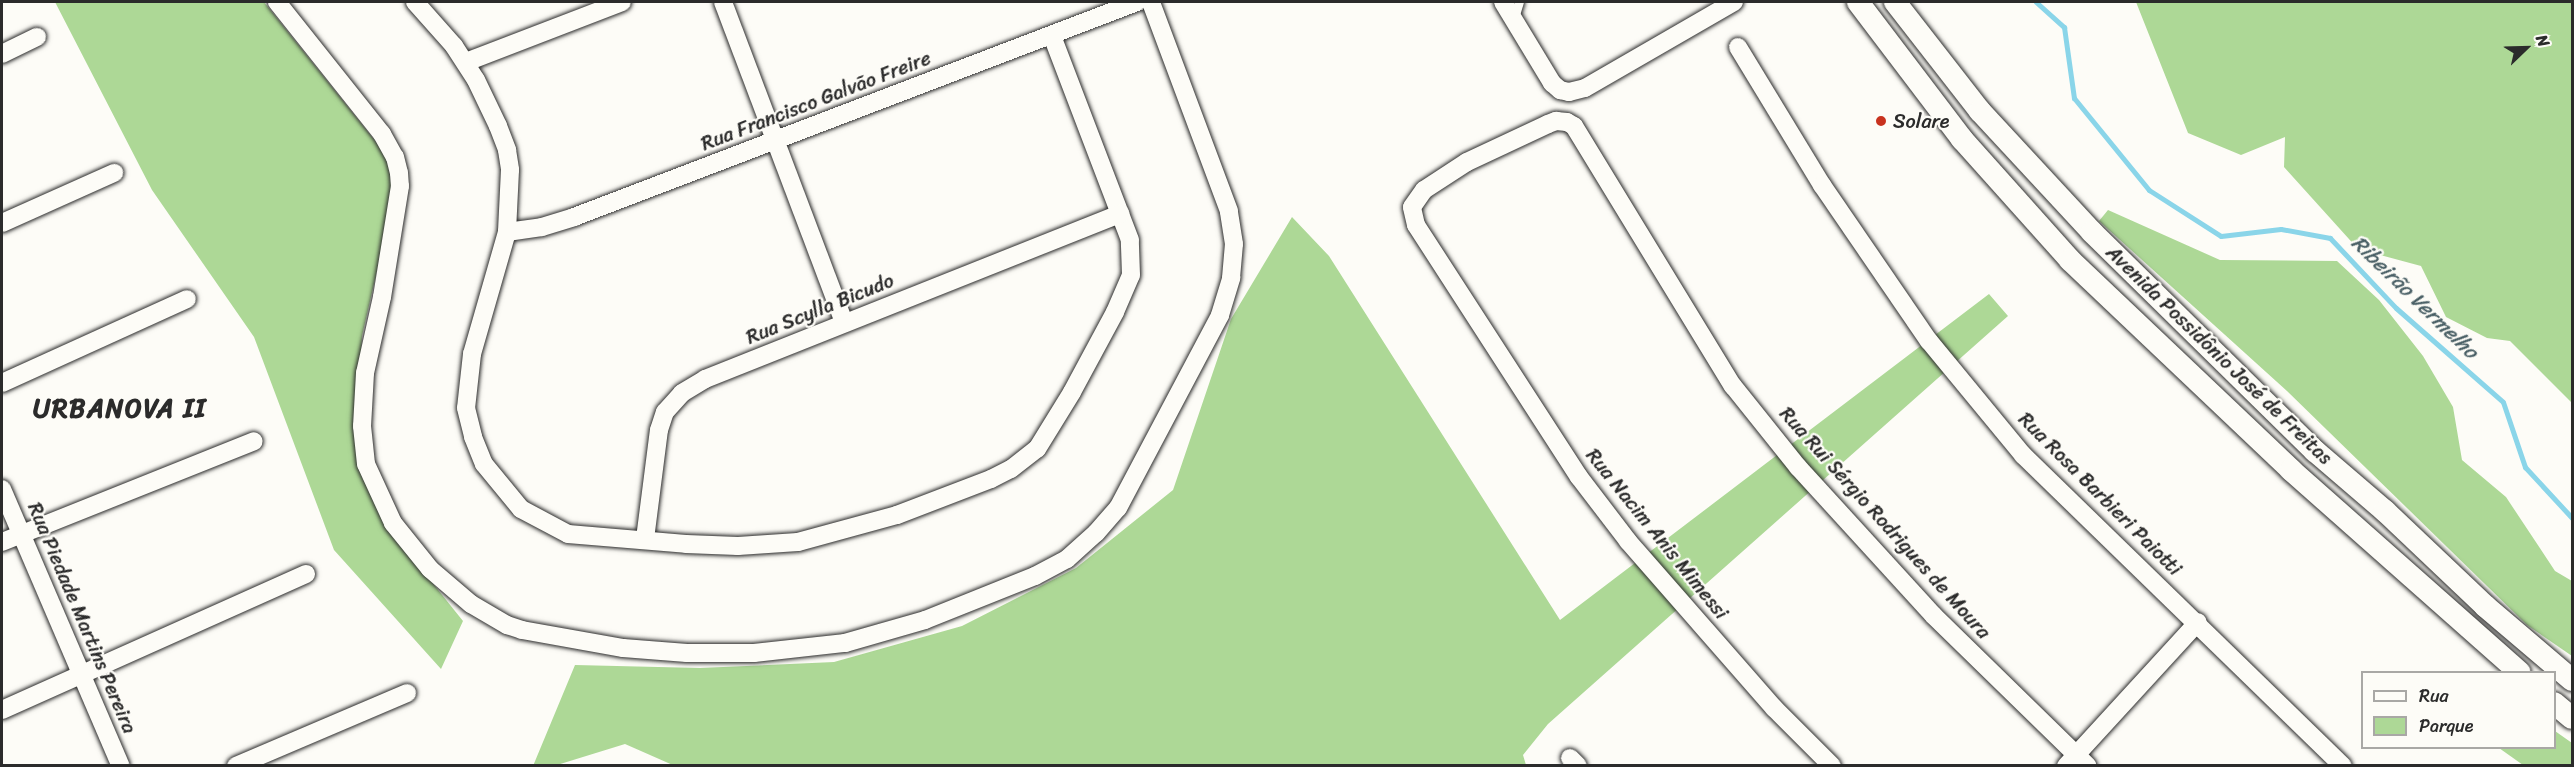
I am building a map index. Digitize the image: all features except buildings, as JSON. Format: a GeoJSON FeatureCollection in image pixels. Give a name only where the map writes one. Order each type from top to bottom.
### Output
{"type":"FeatureCollection","features":[{"type":"Feature","properties":{"kind":"street"},"geometry":{"type":"LineString","coordinates":[[277,2],[382,134],[395,157],[399,173],[400,186],[382,297],[364,373],[362,426],[366,464],[393,523],[430,569],[471,604],[507,625],[522,630],[623,648],[687,652],[754,652],[845,643],[925,620],[1002,589],[1067,559],[1096,534],[1118,508],[1220,315],[1231,278],[1234,244],[1229,210],[1151,2]]}},
{"type":"Feature","properties":{"kind":"street"},"geometry":{"type":"LineString","coordinates":[[415,2],[466,63],[486,100],[507,150],[511,192],[507,232],[472,354],[466,408],[473,437],[484,465],[521,509],[568,534],[738,546],[798,542],[897,515],[1011,469],[1037,448],[1058,417],[1115,312],[1131,274],[1130,240],[1052,36]]}},
{"type":"Feature","properties":{"kind":"street"},"geometry":{"type":"LineString","coordinates":[[466,63],[622,2]]}},
{"type":"Feature","properties":{"kind":"street"},"geometry":{"type":"LineString","coordinates":[[723,2],[777,140],[844,323]]}},
{"type":"Feature","properties":{"kind":"street","name":"Rua Francisco Galvão Freire"},"geometry":{"type":"LineString","coordinates":[[507,232],[542,227],[574,217],[1137,2]]}},
{"type":"Feature","properties":{"kind":"street"},"geometry":{"type":"LineString","coordinates":[[1503,2],[1516,10],[1552,83],[1560,90],[1569,92],[1585,88],[1734,2]]}},
{"type":"Feature","properties":{"kind":"street","name":"Avenida Possidônio José de Freitas"},"geometry":{"type":"LineString","coordinates":[[1858,2],[1962,139],[2070,260],[2291,470],[2518,671]]}},
{"type":"Feature","properties":{"kind":"street","name":"Avenida Possidônio José de Freitas"},"geometry":{"type":"LineString","coordinates":[[1895,2],[1980,111],[2092,232],[2315,451],[2385,511],[2486,606],[2572,680]]}},
{"type":"Feature","properties":{"kind":"street"},"geometry":{"type":"LineString","coordinates":[[2,54],[38,37]]}},
{"type":"Feature","properties":{"kind":"street","name":"Rua Rosa Barbieri Paiotti"},"geometry":{"type":"LineString","coordinates":[[1738,47],[1822,186],[1929,341],[2024,455],[2343,765]]}},
{"type":"Feature","properties":{"kind":"street","name":"Rua Rui Sérgio Rodrigues de Moura"},"geometry":{"type":"LineString","coordinates":[[1424,190],[1467,162],[1556,121],[1574,126],[1733,386],[1798,467],[1933,615],[2077,762]]}},
{"type":"Feature","properties":{"kind":"street"},"geometry":{"type":"LineString","coordinates":[[2,223],[114,173]]}},
{"type":"Feature","properties":{"kind":"street","name":"Rua Nacim Anis Mimessi"},"geometry":{"type":"LineString","coordinates":[[1424,190],[1412,207],[1416,225],[1578,477],[1628,541],[1774,708],[1832,765]]}},
{"type":"Feature","properties":{"kind":"street","name":"Rua Scylla Bicudo"},"geometry":{"type":"LineString","coordinates":[[645,539],[659,430],[665,412],[682,393],[705,379],[1120,214]]}},
{"type":"Feature","properties":{"kind":"street"},"geometry":{"type":"LineString","coordinates":[[2,383],[187,299]]}},
{"type":"Feature","properties":{"kind":"street"},"geometry":{"type":"LineString","coordinates":[[2,542],[254,441]]}},
{"type":"Feature","properties":{"kind":"street","name":"Rua Piedade Martins Pereira"},"geometry":{"type":"LineString","coordinates":[[2,489],[121,765]]}},
{"type":"Feature","properties":{"kind":"street"},"geometry":{"type":"LineString","coordinates":[[2,710],[306,574]]}},
{"type":"Feature","properties":{"kind":"street"},"geometry":{"type":"LineString","coordinates":[[2077,762],[2198,622]]}},
{"type":"Feature","properties":{"kind":"street"},"geometry":{"type":"LineString","coordinates":[[236,765],[407,693]]}},
{"type":"Feature","properties":{"kind":"street"},"geometry":{"type":"LineString","coordinates":[[2556,705],[2572,718]]}},
{"type":"Feature","properties":{"kind":"green space"},"geometry":{"type":"Polygon","coordinates":[[[55,2],[264,2],[388,157],[393,201],[362,336],[357,435],[390,530],[463,621],[441,669],[334,550],[254,337],[152,190],[55,2]]]}},
{"type":"Feature","properties":{"kind":"green space"},"geometry":{"type":"Polygon","coordinates":[[[2136,2],[2572,2],[2572,403],[2510,341],[2487,338],[2446,317],[2421,266],[2358,249],[2284,167],[2285,137],[2241,155],[2188,133],[2136,2]]]}},
{"type":"Feature","properties":{"kind":"green space"},"geometry":{"type":"Polygon","coordinates":[[[2108,210],[2220,260],[2337,261],[2379,300],[2423,356],[2453,407],[2462,460],[2506,497],[2555,571],[2572,581],[2572,656],[2527,625],[2287,391],[2099,221],[2108,210]]]}},
{"type":"Feature","properties":{"kind":"green space"},"geometry":{"type":"Polygon","coordinates":[[[1292,217],[1329,256],[1560,620],[1989,294],[2008,316],[1548,724],[1523,755],[1526,765],[675,766],[625,744],[557,765],[533,766],[575,665],[700,668],[834,662],[962,626],[1076,568],[1173,490],[1231,319],[1292,217]]]}},
{"type":"Feature","properties":{"kind":"green space"},"geometry":{"type":"Polygon","coordinates":[[[2556,732],[2572,743],[2572,765],[2523,765],[2500,749],[2556,749],[2556,732]]]}},
{"type":"Feature","properties":{"kind":"waterway","name":"Ribeirão Vermelho"},"geometry":{"type":"LineString","coordinates":[[2036,2],[2064,27],[2074,98],[2149,190],[2221,236],[2281,229],[2330,238],[2396,308],[2503,402],[2525,467],[2572,518]]}},
{"type":"Feature","properties":{"kind":"place","name":"Solare"},"geometry":{"type":"Point","coordinates":[1881,121]}},
{"type":"Feature","properties":{"kind":"district","name":"URBANOVA II"},"geometry":{"type":"Point","coordinates":[120,409]}}]}
